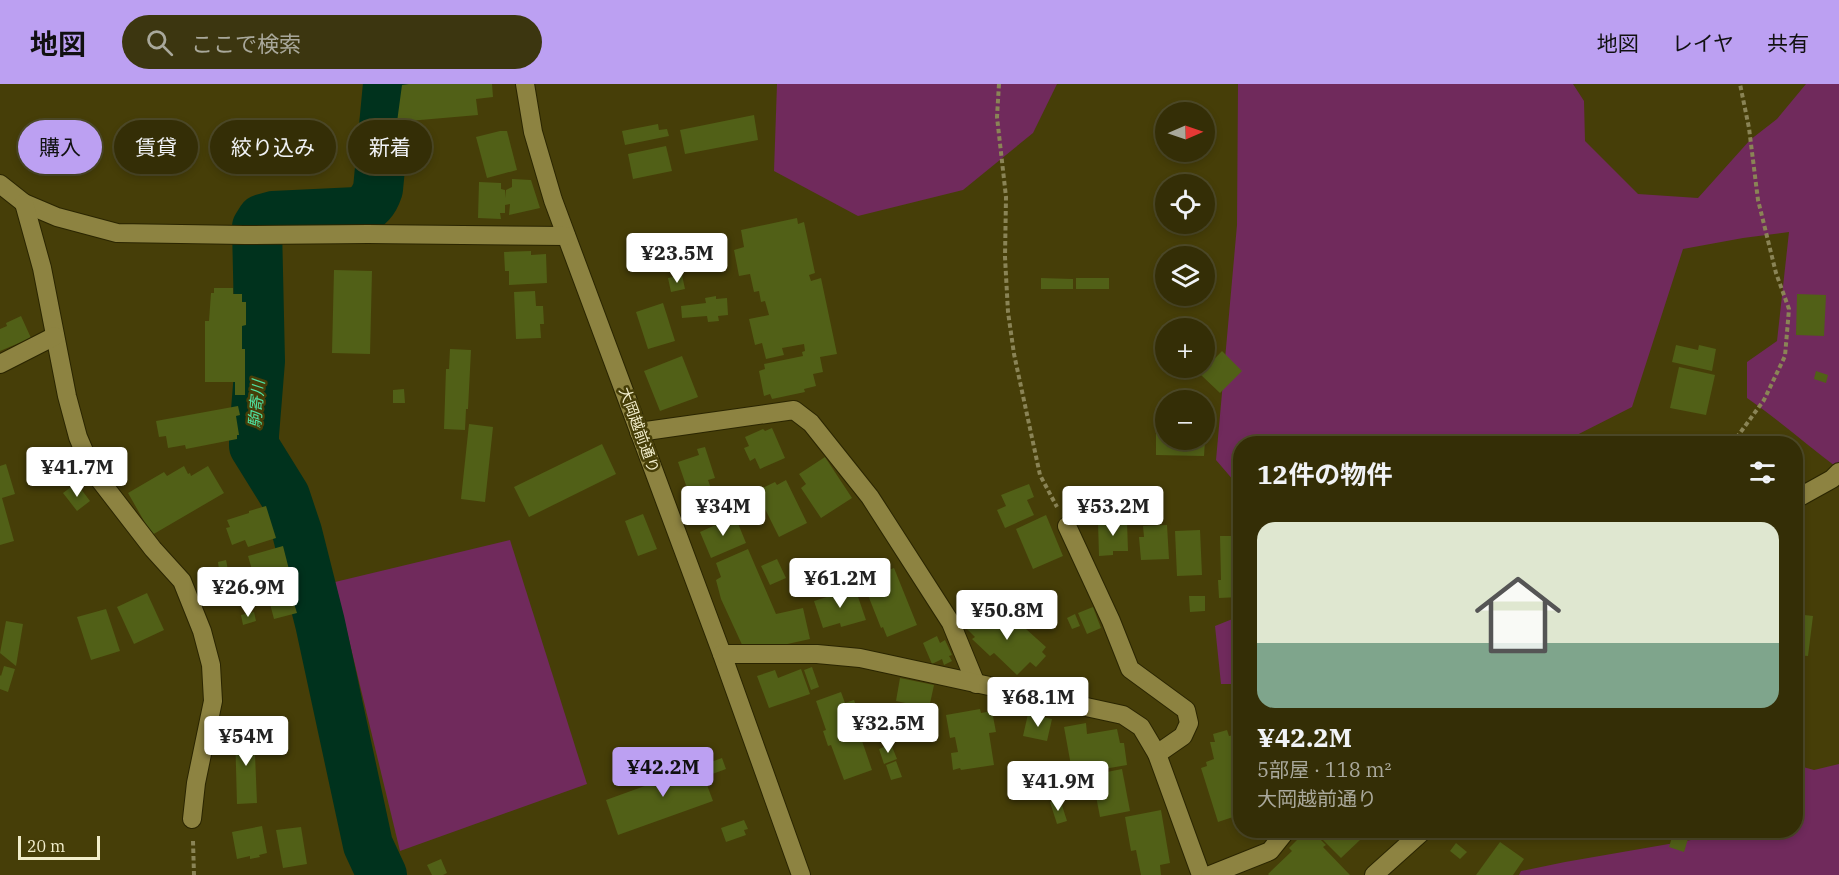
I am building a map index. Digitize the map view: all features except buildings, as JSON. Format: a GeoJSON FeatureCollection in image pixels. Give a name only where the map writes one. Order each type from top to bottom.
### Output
{"type":"FeatureCollection","features":[{"type":"Feature","properties":{"kind":"street","name":"大岡越前通り"},"geometry":{"type":"LineString","coordinates":[[525,84],[533,132],[566,236],[722,654],[801,875]]}},
{"type":"Feature","properties":{"kind":"street"},"geometry":{"type":"LineString","coordinates":[[0,184],[24,203],[57,217],[117,233],[566,236]]}},
{"type":"Feature","properties":{"kind":"street"},"geometry":{"type":"LineString","coordinates":[[24,203],[42,268],[67,396],[78,437],[92,470],[153,549],[182,581],[202,631],[211,665],[213,701],[196,783],[192,819]]}},
{"type":"Feature","properties":{"kind":"street"},"geometry":{"type":"LineString","coordinates":[[0,364],[55,336]]}},
{"type":"Feature","properties":{"kind":"street"},"geometry":{"type":"LineString","coordinates":[[639,432],[794,410],[812,423],[870,497],[928,586],[951,623],[976,684]]}},
{"type":"Feature","properties":{"kind":"street"},"geometry":{"type":"LineString","coordinates":[[1803,495],[1832,479],[1839,472]]}},
{"type":"Feature","properties":{"kind":"street"},"geometry":{"type":"LineString","coordinates":[[1067,526],[1111,621],[1130,669],[1186,710],[1189,723],[1183,736],[1157,754]]}},
{"type":"Feature","properties":{"kind":"street"},"geometry":{"type":"LineString","coordinates":[[722,654],[817,654],[860,658],[1123,715],[1141,727],[1157,754],[1201,875]]}},
{"type":"Feature","properties":{"kind":"street"},"geometry":{"type":"LineString","coordinates":[[1210,875],[1270,851],[1280,838]]}},
{"type":"Feature","properties":{"kind":"street"},"geometry":{"type":"LineString","coordinates":[[1374,875],[1415,838]]}},
{"type":"Feature","properties":{"kind":"path"},"geometry":{"type":"LineString","coordinates":[[999,84],[997,117],[1006,198],[1005,257],[1008,312],[1014,354],[1040,475],[1067,526]]}},
{"type":"Feature","properties":{"kind":"path"},"geometry":{"type":"LineString","coordinates":[[1738,436],[1764,400],[1785,356],[1789,309],[1776,273],[1758,200],[1749,128],[1740,84]]}},
{"type":"Feature","properties":{"kind":"path"},"geometry":{"type":"LineString","coordinates":[[192,819],[194,875]]}},
{"type":"Feature","properties":{"kind":"shaded area"},"geometry":{"type":"Polygon","coordinates":[[[777,84],[1057,84],[1033,133],[963,190],[858,216],[774,171],[777,84]]]}},
{"type":"Feature","properties":{"kind":"shaded area"},"geometry":{"type":"Polygon","coordinates":[[[1238,84],[1573,84],[1584,101],[1585,141],[1638,194],[1698,198],[1750,140],[1777,119],[1806,84],[1839,84],[1839,469],[1803,440],[1803,436],[1797,436],[1747,398],[1747,362],[1777,341],[1789,232],[1683,249],[1632,407],[1575,436],[1233,436],[1233,480],[1216,460],[1237,225],[1238,84]]]}},
{"type":"Feature","properties":{"kind":"shaded area"},"geometry":{"type":"Polygon","coordinates":[[[510,540],[587,784],[400,851],[335,582],[510,540]]]}},
{"type":"Feature","properties":{"kind":"shaded area"},"geometry":{"type":"Polygon","coordinates":[[[1233,619],[1233,684],[1221,684],[1215,626],[1233,619]]]}},
{"type":"Feature","properties":{"kind":"shaded area"},"geometry":{"type":"Polygon","coordinates":[[[1839,764],[1839,875],[1519,875],[1521,871],[1565,862],[1700,838],[1803,838],[1803,767],[1814,770],[1839,764]]]}},
{"type":"Feature","properties":{"kind":"waterway","name":"駒寄川"},"geometry":{"type":"LineString","coordinates":[[382,875],[368,845],[320,623],[297,532],[285,496],[254,446],[254,435],[260,361],[257,227],[262,219],[273,216],[357,212],[370,203],[378,189],[388,84]]}}]}
